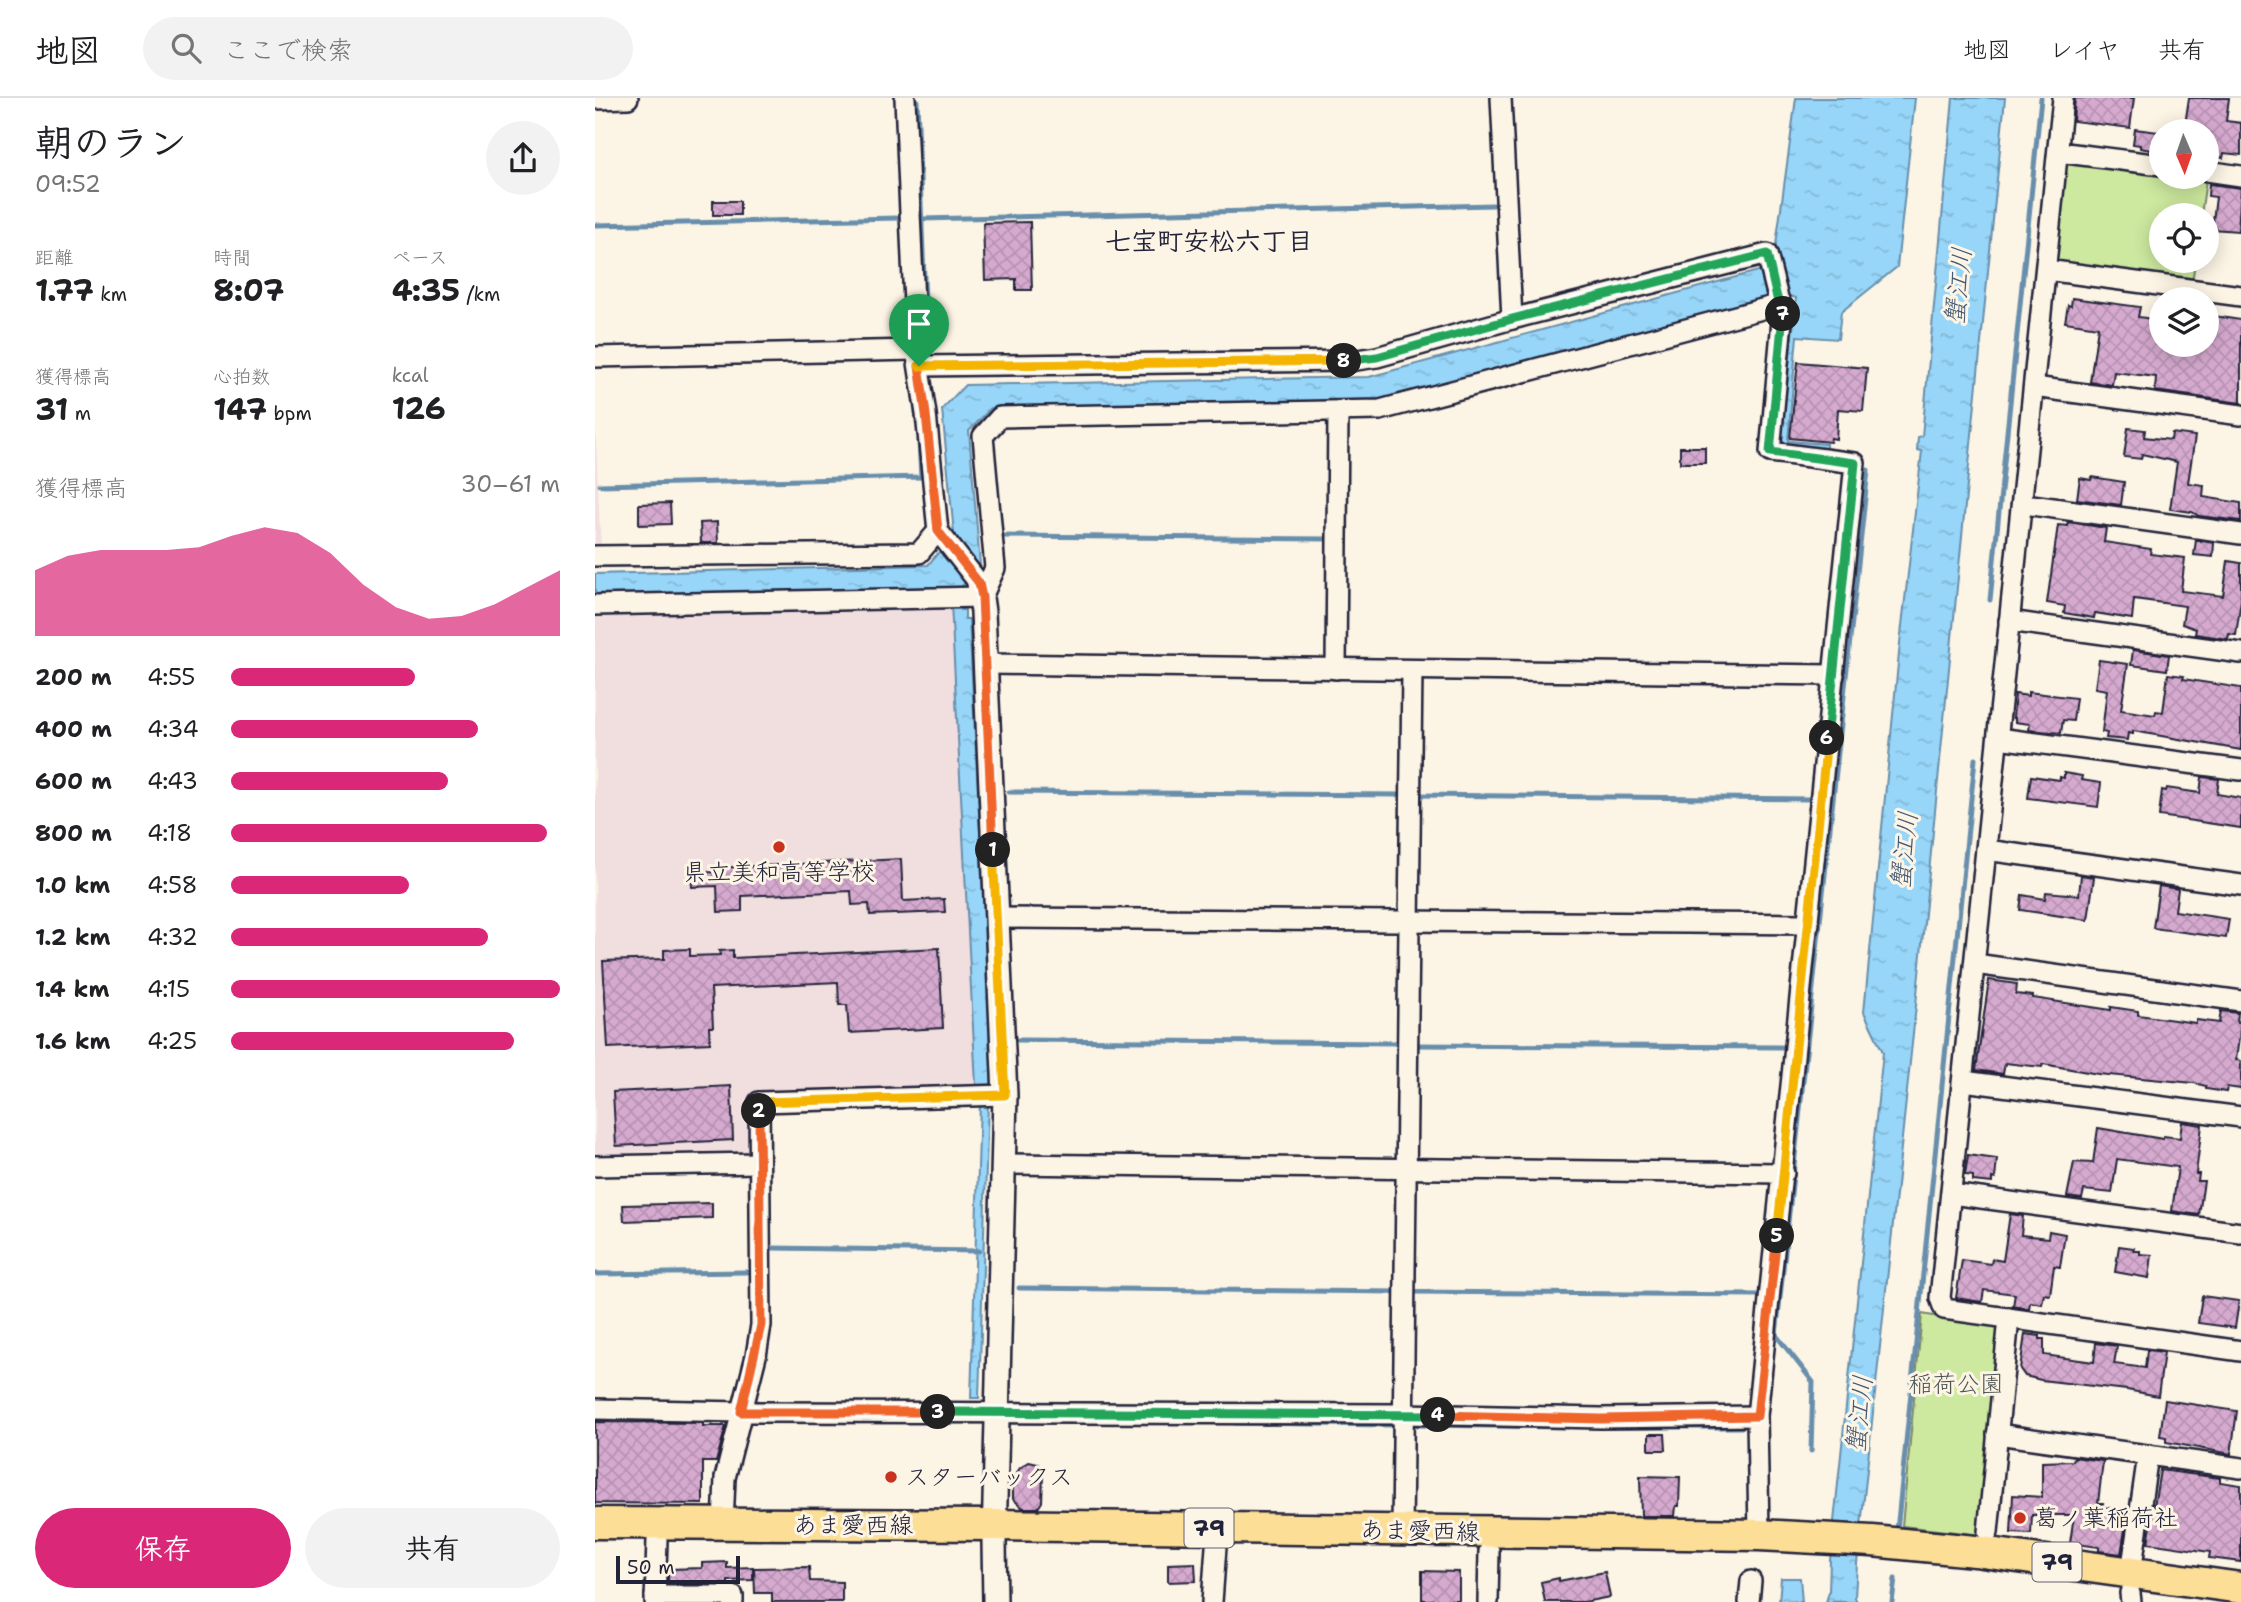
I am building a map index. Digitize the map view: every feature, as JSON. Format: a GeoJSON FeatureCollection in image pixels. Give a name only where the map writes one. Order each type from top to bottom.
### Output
{"type":"FeatureCollection","features":[{"type":"Feature","properties":{"kind":"main road","name":"あま愛西線"},"geometry":{"type":"LineString","coordinates":[[595,1523],[994,1533],[1216,1547],[1633,1551],[1821,1546]]}},
{"type":"Feature","properties":{"kind":"main road","name":"あま愛西線"},"geometry":{"type":"LineString","coordinates":[[595,1539],[1402,1531],[1759,1535],[1821,1546],[1872,1550],[1975,1550],[2194,1602]]}},
{"type":"Feature","properties":{"kind":"main road","name":"あま愛西線"},"geometry":{"type":"LineString","coordinates":[[2131,1589],[2241,1588]]}},
{"type":"Feature","properties":{"kind":"street"},"geometry":{"type":"LineString","coordinates":[[595,99],[628,98]]}},
{"type":"Feature","properties":{"kind":"street"},"geometry":{"type":"LineString","coordinates":[[905,98],[918,358],[940,533],[980,590],[985,664],[1005,1095],[994,1533],[995,1602]]}},
{"type":"Feature","properties":{"kind":"street"},"geometry":{"type":"LineString","coordinates":[[1501,98],[1512,319]]}},
{"type":"Feature","properties":{"kind":"street"},"geometry":{"type":"LineString","coordinates":[[2063,98],[2024,504],[2009,621],[1940,1298],[1944,1309],[2241,1351]]}},
{"type":"Feature","properties":{"kind":"street"},"geometry":{"type":"LineString","coordinates":[[2058,152],[2149,163]]}},
{"type":"Feature","properties":{"kind":"street"},"geometry":{"type":"LineString","coordinates":[[2219,173],[2241,176]]}},
{"type":"Feature","properties":{"kind":"street"},"geometry":{"type":"LineString","coordinates":[[595,357],[1350,361],[1377,357],[1512,319],[1767,254],[1783,309],[1770,452],[1855,463],[1757,1416],[1759,1535]]}},
{"type":"Feature","properties":{"kind":"street"},"geometry":{"type":"LineString","coordinates":[[2046,270],[2241,296]]}},
{"type":"Feature","properties":{"kind":"street"},"geometry":{"type":"LineString","coordinates":[[980,590],[995,568],[983,436],[1000,417],[1380,410],[1779,301]]}},
{"type":"Feature","properties":{"kind":"street"},"geometry":{"type":"LineString","coordinates":[[2034,387],[2241,415]]}},
{"type":"Feature","properties":{"kind":"street"},"geometry":{"type":"LineString","coordinates":[[1336,669],[1338,411]]}},
{"type":"Feature","properties":{"kind":"street"},"geometry":{"type":"LineString","coordinates":[[2024,504],[2241,534]]}},
{"type":"Feature","properties":{"kind":"street"},"geometry":{"type":"LineString","coordinates":[[595,556],[919,553],[940,533]]}},
{"type":"Feature","properties":{"kind":"street"},"geometry":{"type":"LineString","coordinates":[[595,605],[980,590]]}},
{"type":"Feature","properties":{"kind":"street"},"geometry":{"type":"LineString","coordinates":[[2009,621],[2241,653]]}},
{"type":"Feature","properties":{"kind":"street"},"geometry":{"type":"LineString","coordinates":[[985,664],[1834,675]]}},
{"type":"Feature","properties":{"kind":"street"},"geometry":{"type":"LineString","coordinates":[[1402,1531],[1412,670]]}},
{"type":"Feature","properties":{"kind":"street"},"geometry":{"type":"LineString","coordinates":[[1998,738],[2241,770]]}},
{"type":"Feature","properties":{"kind":"street"},"geometry":{"type":"LineString","coordinates":[[1986,850],[2241,885]]}},
{"type":"Feature","properties":{"kind":"street"},"geometry":{"type":"LineString","coordinates":[[996,918],[1809,924]]}},
{"type":"Feature","properties":{"kind":"street"},"geometry":{"type":"LineString","coordinates":[[1975,964],[2241,1002]]}},
{"type":"Feature","properties":{"kind":"street"},"geometry":{"type":"LineString","coordinates":[[1963,1081],[2241,1118]]}},
{"type":"Feature","properties":{"kind":"street"},"geometry":{"type":"LineString","coordinates":[[723,1525],[725,1478],[761,1325],[759,1102],[1005,1095]]}},
{"type":"Feature","properties":{"kind":"street"},"geometry":{"type":"LineString","coordinates":[[595,1166],[759,1163]]}},
{"type":"Feature","properties":{"kind":"street"},"geometry":{"type":"LineString","coordinates":[[1004,1164],[1784,1173]]}},
{"type":"Feature","properties":{"kind":"street"},"geometry":{"type":"LineString","coordinates":[[1951,1194],[2241,1233]]}},
{"type":"Feature","properties":{"kind":"street"},"geometry":{"type":"LineString","coordinates":[[1988,1532],[2009,1318]]}},
{"type":"Feature","properties":{"kind":"street"},"geometry":{"type":"LineString","coordinates":[[595,1409],[1403,1414],[1601,1419],[1757,1416]]}},
{"type":"Feature","properties":{"kind":"street"},"geometry":{"type":"LineString","coordinates":[[1997,1433],[2241,1468]]}},
{"type":"Feature","properties":{"kind":"street"},"geometry":{"type":"LineString","coordinates":[[2131,1589],[2148,1455]]}},
{"type":"Feature","properties":{"kind":"street"},"geometry":{"type":"LineString","coordinates":[[657,1539],[655,1599],[733,1596],[733,1602]]}},
{"type":"Feature","properties":{"kind":"street"},"geometry":{"type":"LineString","coordinates":[[1212,1602],[1216,1547]]}},
{"type":"Feature","properties":{"kind":"street"},"geometry":{"type":"LineString","coordinates":[[1488,1602],[1489,1551]]}},
{"type":"Feature","properties":{"kind":"street"},"geometry":{"type":"LineString","coordinates":[[1749,1602],[1751,1581]]}},
{"type":"Feature","properties":{"kind":"shaded area"},"geometry":{"type":"Polygon","coordinates":[[[595,413],[598,488],[601,549],[595,549],[595,413]]]}},
{"type":"Feature","properties":{"kind":"shaded area","name":"県立美和高等学校"},"geometry":{"type":"Polygon","coordinates":[[[951,602],[976,1085],[973,1090],[749,1096],[749,1158],[595,1161],[595,610],[951,602]]]}},
{"type":"Feature","properties":{"kind":"green space"},"geometry":{"type":"Polygon","coordinates":[[[2070,161],[2149,172],[2149,189],[2205,189],[2203,203],[2149,203],[2149,273],[2193,273],[2192,284],[2060,266],[2055,258],[2063,166],[2070,161]]]}},
{"type":"Feature","properties":{"kind":"green space","name":"稲荷公園"},"geometry":{"type":"Polygon","coordinates":[[[1922,1314],[1997,1327],[2001,1333],[1982,1535],[1902,1526],[1922,1314]]]}},
{"type":"Feature","properties":{"kind":"water"},"geometry":{"type":"Polygon","coordinates":[[[1796,98],[1915,98],[1897,267],[1841,312],[1838,339],[1797,336],[1788,441],[1826,444],[1826,450],[1785,445],[1781,439],[1796,298],[1783,294],[1372,401],[991,408],[969,431],[980,565],[959,590],[595,598],[595,574],[928,565],[954,534],[942,409],[965,385],[1369,377],[1773,267],[1796,98]]]}},
{"type":"Feature","properties":{"kind":"water","name":"蟹江川"},"geometry":{"type":"Polygon","coordinates":[[[1953,98],[2005,98],[1915,1015],[1857,1564],[1857,1602],[1826,1602],[1883,1052],[1864,1012],[1900,643],[1922,451],[1917,450],[1918,437],[1922,436],[1953,98]]]}},
{"type":"Feature","properties":{"kind":"water"},"geometry":{"type":"Polygon","coordinates":[[[951,603],[961,603],[961,610],[965,610],[965,619],[969,619],[993,1083],[986,1088],[976,1085],[951,603]]]}},
{"type":"Feature","properties":{"kind":"water"},"geometry":{"type":"Polygon","coordinates":[[[980,1102],[988,1102],[979,1398],[971,1398],[980,1102]]]}},
{"type":"Feature","properties":{"kind":"water"},"geometry":{"type":"Polygon","coordinates":[[[1781,1578],[1800,1578],[1802,1602],[1779,1602],[1781,1578]]]}},
{"type":"Feature","properties":{"kind":"building"},"geometry":{"type":"Polygon","coordinates":[[[2075,98],[2134,98],[2130,128],[2073,121],[2075,98]]]}},
{"type":"Feature","properties":{"kind":"building"},"geometry":{"type":"Polygon","coordinates":[[[2189,98],[2229,98],[2226,121],[2241,123],[2241,155],[2224,153],[2223,158],[2219,158],[2219,119],[2186,119],[2189,98]]]}},
{"type":"Feature","properties":{"kind":"building"},"geometry":{"type":"Polygon","coordinates":[[[2135,129],[2149,131],[2149,150],[2133,144],[2135,129]]]}},
{"type":"Feature","properties":{"kind":"building"},"geometry":{"type":"Polygon","coordinates":[[[2219,185],[2241,188],[2238,231],[2219,230],[2219,203],[2215,203],[2216,197],[2208,196],[2209,189],[2219,189],[2219,185]]]}},
{"type":"Feature","properties":{"kind":"building"},"geometry":{"type":"Polygon","coordinates":[[[713,201],[740,201],[740,215],[713,215],[713,201]]]}},
{"type":"Feature","properties":{"kind":"building"},"geometry":{"type":"Polygon","coordinates":[[[1030,222],[1032,290],[1016,290],[1016,279],[985,280],[983,223],[1030,222]]]}},
{"type":"Feature","properties":{"kind":"building"},"geometry":{"type":"Polygon","coordinates":[[[2072,298],[2140,307],[2138,317],[2149,318],[2149,357],[2219,357],[2219,317],[2241,320],[2241,403],[2155,391],[2156,377],[2114,372],[2112,385],[2090,382],[2098,327],[2065,322],[2068,305],[2071,306],[2072,298]]]}},
{"type":"Feature","properties":{"kind":"building"},"geometry":{"type":"Polygon","coordinates":[[[1798,362],[1867,368],[1863,411],[1838,409],[1836,439],[1831,438],[1830,442],[1790,438],[1798,362]]]}},
{"type":"Feature","properties":{"kind":"building"},"geometry":{"type":"Polygon","coordinates":[[[2128,428],[2145,430],[2144,437],[2171,440],[2172,433],[2195,436],[2188,483],[2204,485],[2203,497],[2241,503],[2241,521],[2170,509],[2177,462],[2142,454],[2141,459],[2124,457],[2128,428]]]}},
{"type":"Feature","properties":{"kind":"building"},"geometry":{"type":"Polygon","coordinates":[[[1680,447],[1705,447],[1705,463],[1680,463],[1680,447]]]}},
{"type":"Feature","properties":{"kind":"building"},"geometry":{"type":"Polygon","coordinates":[[[2092,477],[2124,482],[2121,505],[2077,499],[2080,478],[2091,480],[2092,477]]]}},
{"type":"Feature","properties":{"kind":"building"},"geometry":{"type":"Polygon","coordinates":[[[670,503],[671,524],[639,525],[639,504],[670,503]]]}},
{"type":"Feature","properties":{"kind":"building"},"geometry":{"type":"Polygon","coordinates":[[[717,522],[718,543],[701,543],[700,523],[717,522]]]}},
{"type":"Feature","properties":{"kind":"building"},"geometry":{"type":"Polygon","coordinates":[[[2068,522],[2106,528],[2104,542],[2151,549],[2150,554],[2185,558],[2181,591],[2223,596],[2228,561],[2241,563],[2241,600],[2236,635],[2229,634],[2228,639],[2195,634],[2196,629],[2182,624],[2185,606],[2134,599],[2132,619],[2095,613],[2094,618],[2064,613],[2065,606],[2047,603],[2058,525],[2068,526],[2068,522]]]}},
{"type":"Feature","properties":{"kind":"building"},"geometry":{"type":"Polygon","coordinates":[[[2196,540],[2214,543],[2213,557],[2194,555],[2196,540]]]}},
{"type":"Feature","properties":{"kind":"building"},"geometry":{"type":"Polygon","coordinates":[[[2133,650],[2169,655],[2167,670],[2131,665],[2133,650]]]}},
{"type":"Feature","properties":{"kind":"building"},"geometry":{"type":"Polygon","coordinates":[[[2099,660],[2128,664],[2121,710],[2155,715],[2156,711],[2163,712],[2168,674],[2241,688],[2241,750],[2133,731],[2133,734],[2128,733],[2127,740],[2106,738],[2107,733],[2102,732],[2107,690],[2095,688],[2099,660]]]}},
{"type":"Feature","properties":{"kind":"building"},"geometry":{"type":"Polygon","coordinates":[[[2028,692],[2076,698],[2073,721],[2063,720],[2061,733],[2029,730],[2030,724],[2015,722],[2015,694],[2028,696],[2028,692]]]}},
{"type":"Feature","properties":{"kind":"building"},"geometry":{"type":"Polygon","coordinates":[[[2064,773],[2082,776],[2081,780],[2101,783],[2098,807],[2028,798],[2031,776],[2060,780],[2060,777],[2064,778],[2064,773]]]}},
{"type":"Feature","properties":{"kind":"building"},"geometry":{"type":"Polygon","coordinates":[[[2202,777],[2219,779],[2217,794],[2241,798],[2241,828],[2159,816],[2162,790],[2166,791],[2167,788],[2200,793],[2202,777]]]}},
{"type":"Feature","properties":{"kind":"building"},"geometry":{"type":"Polygon","coordinates":[[[901,859],[903,901],[944,899],[945,912],[870,915],[869,904],[852,905],[851,891],[742,896],[742,911],[718,912],[717,886],[692,887],[691,873],[716,872],[716,868],[901,859]]]}},
{"type":"Feature","properties":{"kind":"building"},"geometry":{"type":"Polygon","coordinates":[[[2081,875],[2094,877],[2088,920],[2020,910],[2022,895],[2045,899],[2046,892],[2079,895],[2081,875]]]}},
{"type":"Feature","properties":{"kind":"building"},"geometry":{"type":"Polygon","coordinates":[[[2159,886],[2178,889],[2175,911],[2229,919],[2226,938],[2153,928],[2159,886]]]}},
{"type":"Feature","properties":{"kind":"building"},"geometry":{"type":"Polygon","coordinates":[[[939,948],[943,1028],[849,1033],[847,1005],[839,1005],[838,982],[711,988],[713,1027],[709,1027],[710,1043],[608,1048],[603,961],[664,959],[664,950],[690,949],[690,956],[720,955],[719,951],[733,950],[733,958],[939,948]]]}},
{"type":"Feature","properties":{"kind":"building"},"geometry":{"type":"Polygon","coordinates":[[[1989,980],[2017,984],[2016,994],[2033,998],[2111,1010],[2111,1007],[2138,1011],[2138,1015],[2196,1023],[2196,1020],[2219,1023],[2221,1011],[2238,1013],[2237,1023],[2241,1023],[2236,1060],[2241,1061],[2241,1089],[2227,1087],[2226,1092],[2206,1089],[2206,1086],[2194,1083],[2098,1074],[2043,1064],[2042,1067],[2005,1063],[2003,1074],[1976,1070],[1989,980]]]}},
{"type":"Feature","properties":{"kind":"building"},"geometry":{"type":"Polygon","coordinates":[[[731,1086],[733,1140],[616,1146],[613,1092],[731,1086]]]}},
{"type":"Feature","properties":{"kind":"building"},"geometry":{"type":"Polygon","coordinates":[[[2182,1122],[2202,1125],[2196,1174],[2199,1174],[2198,1181],[2204,1181],[2199,1215],[2172,1211],[2178,1167],[2117,1159],[2112,1193],[2084,1190],[2082,1199],[2067,1197],[2074,1162],[2093,1163],[2098,1128],[2163,1139],[2164,1136],[2180,1138],[2182,1122]]]}},
{"type":"Feature","properties":{"kind":"building"},"geometry":{"type":"Polygon","coordinates":[[[1968,1155],[1997,1159],[1995,1179],[1992,1178],[1992,1183],[1973,1181],[1973,1176],[1965,1175],[1968,1155]]]}},
{"type":"Feature","properties":{"kind":"building"},"geometry":{"type":"Polygon","coordinates":[[[712,1203],[712,1218],[624,1221],[623,1205],[712,1203]]]}},
{"type":"Feature","properties":{"kind":"building"},"geometry":{"type":"Polygon","coordinates":[[[2010,1214],[2023,1216],[2021,1235],[2048,1238],[2049,1231],[2065,1234],[2060,1267],[2054,1266],[2050,1295],[2044,1294],[2042,1304],[2030,1302],[2029,1309],[2013,1306],[2015,1294],[1984,1290],[1982,1302],[1956,1298],[1962,1260],[1991,1264],[1992,1259],[2003,1261],[2010,1214]]]}},
{"type":"Feature","properties":{"kind":"building"},"geometry":{"type":"Polygon","coordinates":[[[2119,1246],[2134,1248],[2133,1251],[2140,1251],[2140,1254],[2152,1255],[2149,1278],[2115,1272],[2119,1246]]]}},
{"type":"Feature","properties":{"kind":"building"},"geometry":{"type":"Polygon","coordinates":[[[2202,1296],[2239,1301],[2235,1328],[2198,1323],[2202,1296]]]}},
{"type":"Feature","properties":{"kind":"building"},"geometry":{"type":"Polygon","coordinates":[[[2025,1334],[2044,1339],[2044,1355],[2094,1362],[2096,1343],[2117,1346],[2114,1364],[2145,1368],[2147,1350],[2164,1352],[2158,1396],[2025,1376],[2020,1369],[2025,1334]]]}},
{"type":"Feature","properties":{"kind":"building"},"geometry":{"type":"Polygon","coordinates":[[[2165,1400],[2237,1411],[2231,1454],[2166,1442],[2166,1437],[2160,1436],[2165,1400]]]}},
{"type":"Feature","properties":{"kind":"building"},"geometry":{"type":"Polygon","coordinates":[[[595,1422],[703,1423],[703,1426],[726,1426],[716,1462],[703,1462],[703,1504],[595,1503],[595,1422]]]}},
{"type":"Feature","properties":{"kind":"building"},"geometry":{"type":"Polygon","coordinates":[[[1649,1434],[1665,1434],[1666,1450],[1649,1450],[1649,1434]]]}},
{"type":"Feature","properties":{"kind":"building"},"geometry":{"type":"Polygon","coordinates":[[[2074,1457],[2103,1461],[2098,1503],[2103,1503],[2102,1507],[2128,1511],[2121,1554],[2099,1551],[2099,1547],[2070,1543],[2074,1515],[2032,1515],[2031,1534],[2011,1533],[2013,1495],[2042,1497],[2042,1462],[2073,1461],[2074,1457]]]}},
{"type":"Feature","properties":{"kind":"building"},"geometry":{"type":"Polygon","coordinates":[[[1029,1462],[1038,1464],[1043,1476],[1042,1502],[1038,1508],[1023,1508],[1013,1499],[1013,1479],[1020,1468],[1029,1462]]]}},
{"type":"Feature","properties":{"kind":"building"},"geometry":{"type":"Polygon","coordinates":[[[2160,1470],[2220,1478],[2220,1482],[2241,1485],[2241,1562],[2209,1558],[2210,1552],[2148,1543],[2160,1470]]]}},
{"type":"Feature","properties":{"kind":"building"},"geometry":{"type":"Polygon","coordinates":[[[1640,1476],[1680,1477],[1679,1506],[1676,1506],[1675,1516],[1641,1516],[1640,1476]]]}},
{"type":"Feature","properties":{"kind":"building"},"geometry":{"type":"Polygon","coordinates":[[[727,1562],[727,1568],[753,1567],[753,1580],[728,1581],[728,1584],[668,1584],[668,1569],[702,1568],[702,1563],[727,1562]]]}},
{"type":"Feature","properties":{"kind":"building"},"geometry":{"type":"Polygon","coordinates":[[[1195,1563],[1196,1581],[1168,1582],[1168,1564],[1195,1563]]]}},
{"type":"Feature","properties":{"kind":"building"},"geometry":{"type":"Polygon","coordinates":[[[809,1567],[810,1581],[842,1582],[842,1602],[772,1602],[772,1593],[755,1593],[754,1568],[809,1567]]]}},
{"type":"Feature","properties":{"kind":"building"},"geometry":{"type":"Polygon","coordinates":[[[1422,1571],[1459,1572],[1459,1600],[1422,1600],[1422,1571]]]}},
{"type":"Feature","properties":{"kind":"building"},"geometry":{"type":"Polygon","coordinates":[[[1605,1572],[1610,1597],[1584,1602],[1545,1602],[1541,1582],[1605,1572]]]}},
{"type":"Feature","properties":{"kind":"waterway"},"geometry":{"type":"LineString","coordinates":[[1990,600],[2041,98]]}},
{"type":"Feature","properties":{"kind":"waterway"},"geometry":{"type":"LineString","coordinates":[[917,101],[926,328]]}},
{"type":"Feature","properties":{"kind":"waterway"},"geometry":{"type":"LineString","coordinates":[[922,219],[1493,205]]}},
{"type":"Feature","properties":{"kind":"waterway"},"geometry":{"type":"LineString","coordinates":[[595,225],[898,218]]}},
{"type":"Feature","properties":{"kind":"waterway"},"geometry":{"type":"LineString","coordinates":[[600,485],[921,477],[919,441]]}},
{"type":"Feature","properties":{"kind":"waterway"},"geometry":{"type":"LineString","coordinates":[[1811,1451],[1813,1382],[1776,1335],[1868,470]]}},
{"type":"Feature","properties":{"kind":"waterway"},"geometry":{"type":"LineString","coordinates":[[1002,536],[1329,539]]}},
{"type":"Feature","properties":{"kind":"waterway"},"geometry":{"type":"LineString","coordinates":[[1897,1531],[1975,759]]}},
{"type":"Feature","properties":{"kind":"waterway"},"geometry":{"type":"LineString","coordinates":[[1009,792],[1403,795]]}},
{"type":"Feature","properties":{"kind":"waterway"},"geometry":{"type":"LineString","coordinates":[[1416,795],[1809,799]]}},
{"type":"Feature","properties":{"kind":"waterway"},"geometry":{"type":"LineString","coordinates":[[1018,1040],[1401,1043]]}},
{"type":"Feature","properties":{"kind":"waterway"},"geometry":{"type":"LineString","coordinates":[[1415,1045],[1784,1047]]}},
{"type":"Feature","properties":{"kind":"waterway"},"geometry":{"type":"LineString","coordinates":[[771,1248],[979,1251]]}},
{"type":"Feature","properties":{"kind":"waterway"},"geometry":{"type":"LineString","coordinates":[[595,1274],[747,1272]]}},
{"type":"Feature","properties":{"kind":"waterway"},"geometry":{"type":"LineString","coordinates":[[1019,1288],[1397,1292]]}},
{"type":"Feature","properties":{"kind":"waterway"},"geometry":{"type":"LineString","coordinates":[[1412,1292],[1759,1295]]}},
{"type":"Feature","properties":{"kind":"waterway"},"geometry":{"type":"LineString","coordinates":[[1235,1423],[1392,1425]]}},
{"type":"Feature","properties":{"kind":"waterway"},"geometry":{"type":"LineString","coordinates":[[1417,1425],[1568,1427]]}},
{"type":"Feature","properties":{"kind":"waterway"},"geometry":{"type":"LineString","coordinates":[[1609,1427],[1741,1427]]}},
{"type":"Feature","properties":{"kind":"waterway"},"geometry":{"type":"LineString","coordinates":[[1892,1602],[1895,1579]]}},
{"type":"Feature","properties":{"kind":"place","name":"県立美和高等学校"},"geometry":{"type":"Point","coordinates":[779,847]}},
{"type":"Feature","properties":{"kind":"place","name":"スターバックス"},"geometry":{"type":"Point","coordinates":[891,1477]}},
{"type":"Feature","properties":{"kind":"place","name":"葛ノ葉稲荷社"},"geometry":{"type":"Point","coordinates":[2020,1518]}},
{"type":"Feature","properties":{"kind":"district","name":"七宝町安松六丁目"},"geometry":{"type":"Point","coordinates":[1209,241]}},
{"type":"Feature","properties":{"kind":"route"},"geometry":{"type":"LineString","coordinates":[[1767,254],[1777,298],[1783,309],[1770,452],[1855,463],[1757,1416],[1601,1419],[1403,1414],[741,1412],[761,1325],[759,1102],[1005,1095],[982,597],[979,583],[938,531],[919,366],[1350,361],[1377,357],[1512,319],[1767,254]]}}]}
